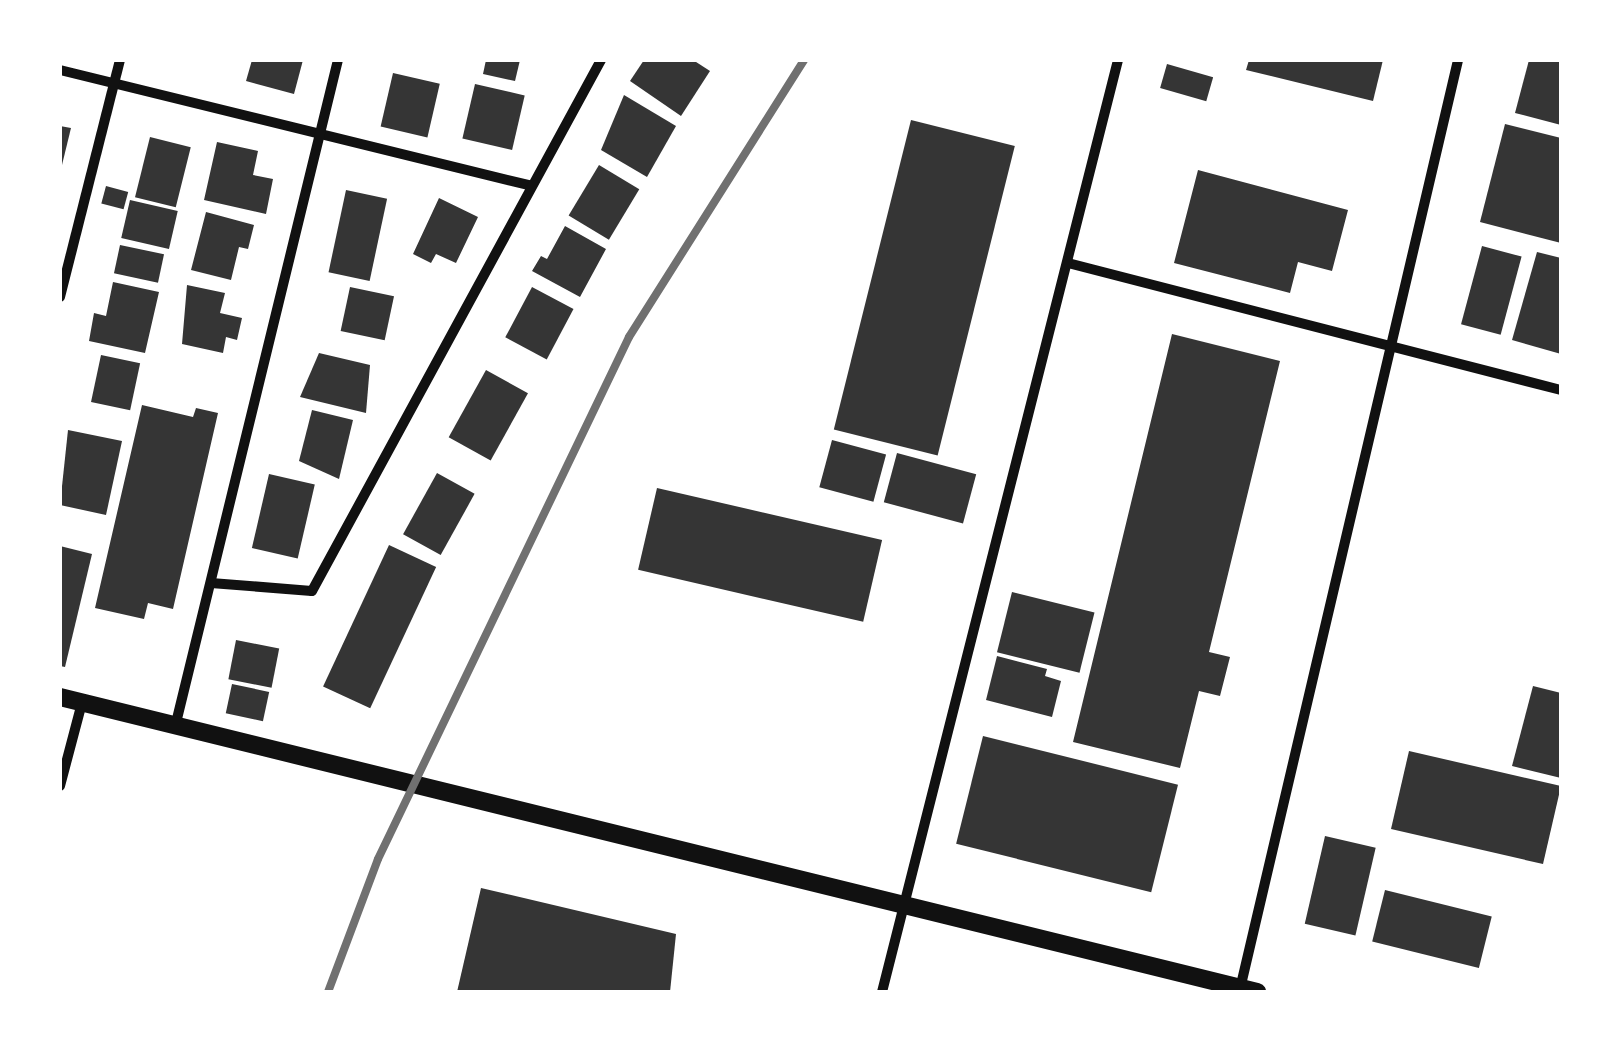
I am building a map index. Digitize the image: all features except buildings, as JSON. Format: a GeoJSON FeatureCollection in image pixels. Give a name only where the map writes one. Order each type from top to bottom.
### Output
{"type":"FeatureCollection","features":[{"type":"Feature","properties":{"kind":"street"},"geometry":{"type":"LineString","coordinates":[[60,297],[120,60]]}},
{"type":"Feature","properties":{"kind":"street"},"geometry":{"type":"LineString","coordinates":[[175,726],[338,60]]}},
{"type":"Feature","properties":{"kind":"street"},"geometry":{"type":"LineString","coordinates":[[211,583],[312,591],[529,184],[601,60]]}},
{"type":"Feature","properties":{"kind":"street"},"geometry":{"type":"LineString","coordinates":[[882,992],[1118,60]]}},
{"type":"Feature","properties":{"kind":"street"},"geometry":{"type":"LineString","coordinates":[[60,697],[1246,991],[1387,344],[1458,60]]}},
{"type":"Feature","properties":{"kind":"street"},"geometry":{"type":"LineString","coordinates":[[60,70],[529,184]]}},
{"type":"Feature","properties":{"kind":"street"},"geometry":{"type":"LineString","coordinates":[[1068,264],[1561,390]]}},
{"type":"Feature","properties":{"kind":"street"},"geometry":{"type":"LineString","coordinates":[[60,786],[82,703]]}},
{"type":"Feature","properties":{"kind":"railway"},"geometry":{"type":"LineString","coordinates":[[328,992],[378,859],[629,337],[804,60]]}}]}
